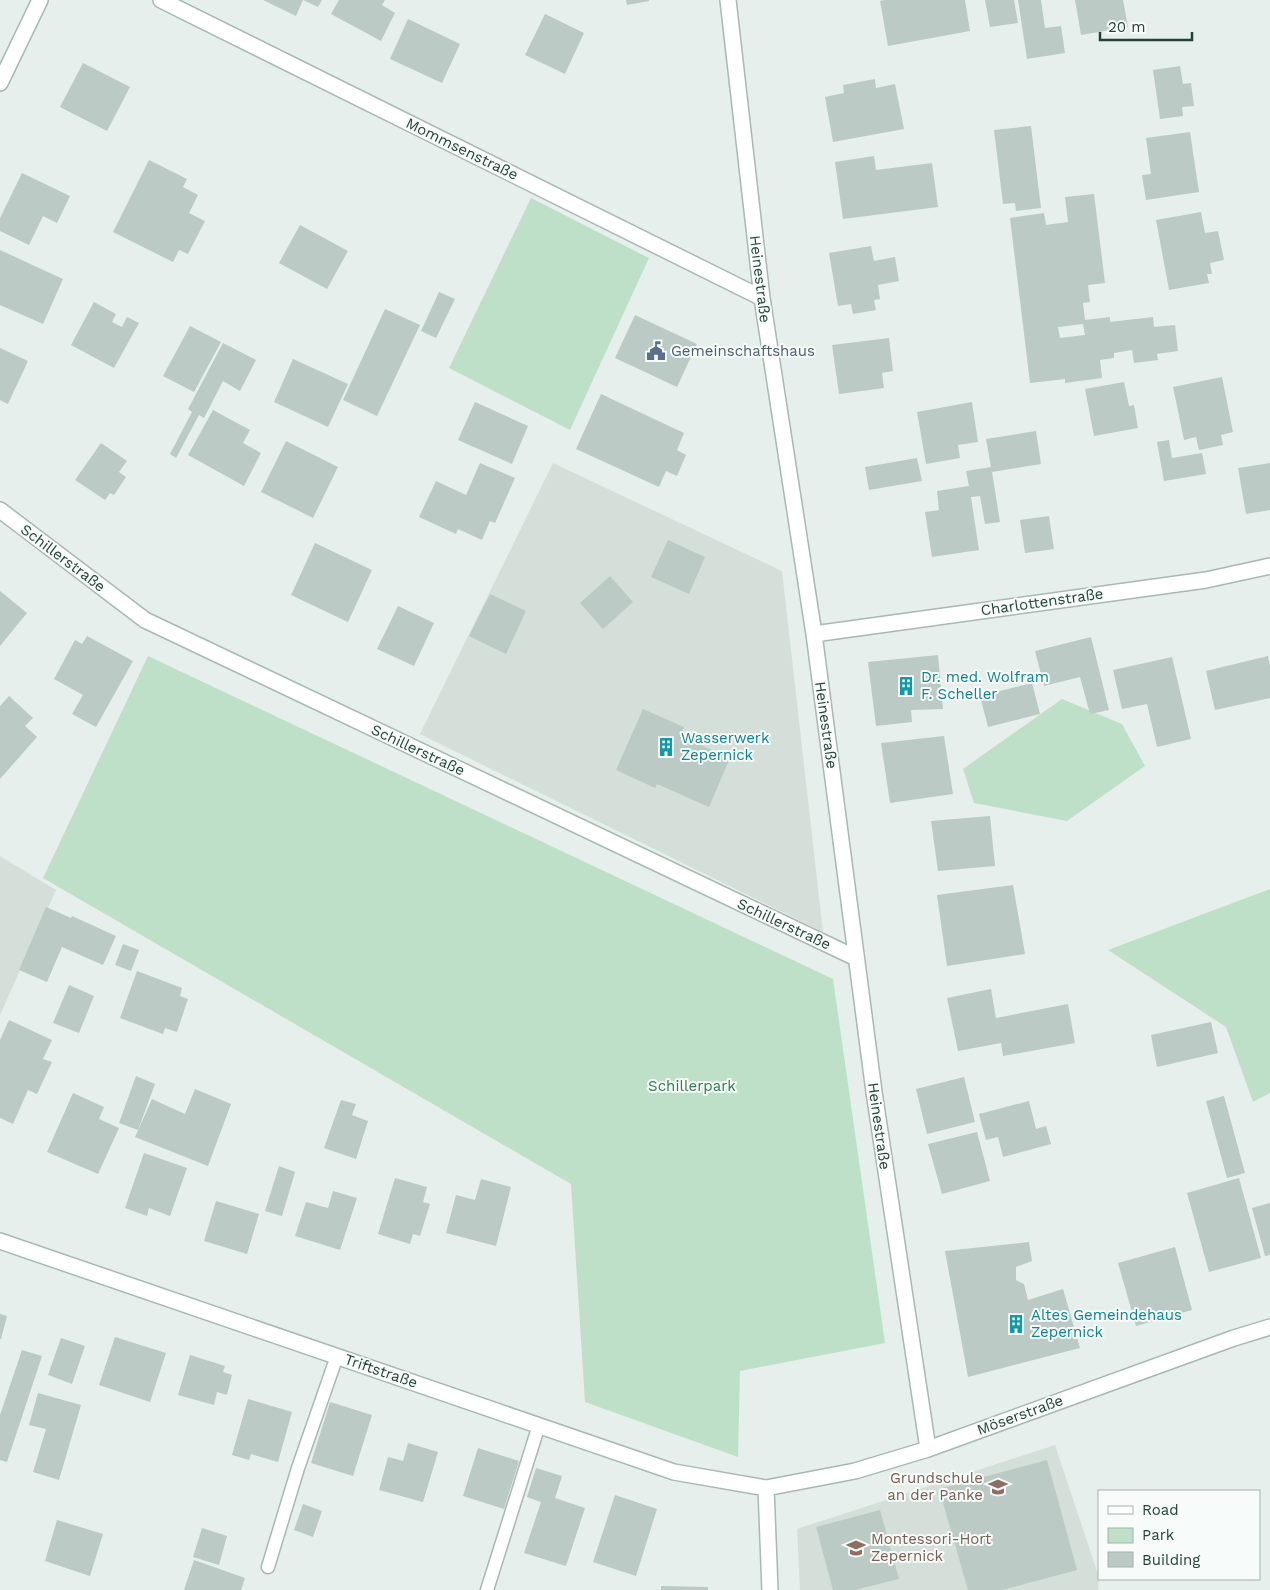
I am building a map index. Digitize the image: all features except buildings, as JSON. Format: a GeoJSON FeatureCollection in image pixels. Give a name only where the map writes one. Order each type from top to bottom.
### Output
{"type":"FeatureCollection","features":[{"type":"Feature","properties":{"kind":"street"},"geometry":{"type":"LineString","coordinates":[[0,83],[40,0]]}},
{"type":"Feature","properties":{"kind":"street","name":"Mommsenstraße"},"geometry":{"type":"LineString","coordinates":[[161,0],[762,298]]}},
{"type":"Feature","properties":{"kind":"street","name":"Heinestraße"},"geometry":{"type":"LineString","coordinates":[[728,0],[762,298],[814,634],[876,1102],[928,1449]]}},
{"type":"Feature","properties":{"kind":"street","name":"Schillerstraße"},"geometry":{"type":"LineString","coordinates":[[0,510],[145,620],[856,958]]}},
{"type":"Feature","properties":{"kind":"street","name":"Charlottenstraße"},"geometry":{"type":"LineString","coordinates":[[814,634],[1206,580],[1270,566]]}},
{"type":"Feature","properties":{"kind":"street","name":"Triftstraße"},"geometry":{"type":"LineString","coordinates":[[0,1241],[674,1472],[766,1488]]}},
{"type":"Feature","properties":{"kind":"street","name":"Möserstraße"},"geometry":{"type":"LineString","coordinates":[[766,1488],[856,1471],[928,1449],[1225,1341],[1270,1327]]}},
{"type":"Feature","properties":{"kind":"street"},"geometry":{"type":"LineString","coordinates":[[766,1488],[770,1590]]}},
{"type":"Feature","properties":{"kind":"lane"},"geometry":{"type":"LineString","coordinates":[[268,1567],[298,1468],[336,1356]]}},
{"type":"Feature","properties":{"kind":"lane"},"geometry":{"type":"LineString","coordinates":[[487,1590],[539,1426]]}},
{"type":"Feature","properties":{"kind":"shaded area"},"geometry":{"type":"Polygon","coordinates":[[[553,463],[782,571],[823,932],[420,734],[553,463]]]}},
{"type":"Feature","properties":{"kind":"shaded area"},"geometry":{"type":"Polygon","coordinates":[[[0,856],[56,890],[0,1015],[0,856]]]}},
{"type":"Feature","properties":{"kind":"shaded area","name":"Grundschule an der Panke"},"geometry":{"type":"Polygon","coordinates":[[[1055,1445],[1098,1574],[1098,1590],[800,1590],[797,1529],[1055,1445]]]}},
{"type":"Feature","properties":{"kind":"green space"},"geometry":{"type":"Polygon","coordinates":[[[531,198],[649,258],[570,430],[449,368],[531,198]]]}},
{"type":"Feature","properties":{"kind":"green space","name":"Schillerpark"},"geometry":{"type":"Polygon","coordinates":[[[148,656],[833,979],[885,1343],[740,1371],[738,1457],[585,1402],[571,1184],[43,878],[148,656]]]}},
{"type":"Feature","properties":{"kind":"green space"},"geometry":{"type":"Polygon","coordinates":[[[1062,699],[1122,724],[1145,766],[1067,821],[974,803],[963,769],[1062,699]]]}},
{"type":"Feature","properties":{"kind":"green space"},"geometry":{"type":"Polygon","coordinates":[[[1270,889],[1270,1093],[1253,1102],[1226,1027],[1108,950],[1270,889]]]}},
{"type":"Feature","properties":{"kind":"place","name":"Gemeinschaftshaus"},"geometry":{"type":"Point","coordinates":[656,351]}},
{"type":"Feature","properties":{"kind":"place","name":"Dr. med. Wolfram F. Scheller"},"geometry":{"type":"Point","coordinates":[906,686]}},
{"type":"Feature","properties":{"kind":"place","name":"Wasserwerk Zepernick"},"geometry":{"type":"Point","coordinates":[666,747]}},
{"type":"Feature","properties":{"kind":"place","name":"Altes Gemeindehaus Zepernick"},"geometry":{"type":"Point","coordinates":[1016,1324]}},
{"type":"Feature","properties":{"kind":"place","name":"Grundschule an der Panke"},"geometry":{"type":"Point","coordinates":[998,1487]}},
{"type":"Feature","properties":{"kind":"place","name":"Montessori-Hort Zepernick"},"geometry":{"type":"Point","coordinates":[856,1548]}}]}
